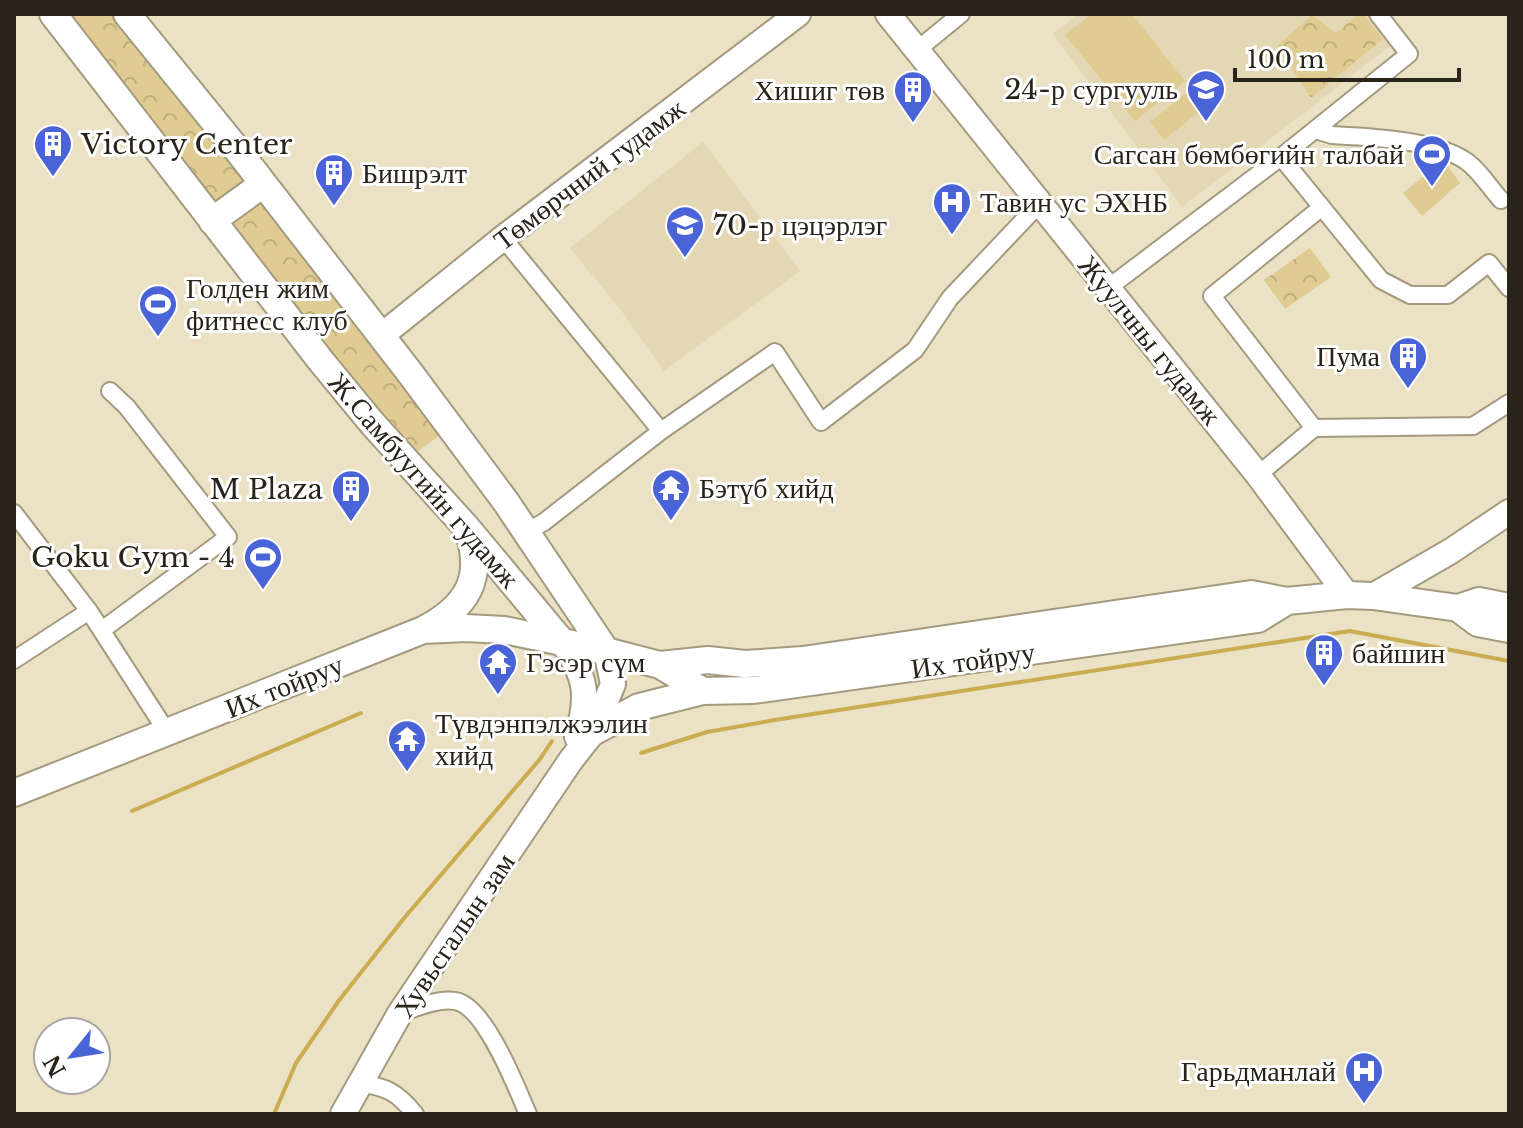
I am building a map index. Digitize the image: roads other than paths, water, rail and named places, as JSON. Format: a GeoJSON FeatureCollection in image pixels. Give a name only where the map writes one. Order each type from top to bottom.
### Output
{"type":"FeatureCollection","features":[{"type":"Feature","properties":{"kind":"main road","name":"Ж.Самбуугийн гудамж"},"geometry":{"type":"LineString","coordinates":[[53,14],[372,423],[467,528],[562,642]]}},
{"type":"Feature","properties":{"kind":"main road","name":"Ж.Самбуугийн гудамж"},"geometry":{"type":"LineString","coordinates":[[127,14],[263,184],[506,502],[606,651]]}},
{"type":"Feature","properties":{"kind":"main road","name":"Төмөрчний гудамж"},"geometry":{"type":"LineString","coordinates":[[381,336],[503,238],[798,14]]}},
{"type":"Feature","properties":{"kind":"main road","name":"Жуулчны гудамж"},"geometry":{"type":"LineString","coordinates":[[888,14],[1258,475],[1360,595]]}},
{"type":"Feature","properties":{"kind":"main road"},"geometry":{"type":"LineString","coordinates":[[212,221],[263,184]]}},
{"type":"Feature","properties":{"kind":"main road"},"geometry":{"type":"LineString","coordinates":[[467,528],[483,536],[490,537],[497,533],[506,521],[506,502]]}},
{"type":"Feature","properties":{"kind":"main road"},"geometry":{"type":"LineString","coordinates":[[1360,595],[1451,551],[1509,512]]}},
{"type":"Feature","properties":{"kind":"main road"},"geometry":{"type":"LineString","coordinates":[[423,630],[456,609],[470,586],[475,561],[467,528]]}},
{"type":"Feature","properties":{"kind":"main road"},"geometry":{"type":"LineString","coordinates":[[557,579],[622,641],[660,665]]}},
{"type":"Feature","properties":{"kind":"main road","name":"Их тойруу"},"geometry":{"type":"LineString","coordinates":[[660,665],[708,660],[745,664],[803,660],[1251,594],[1287,601],[1360,595],[1458,608],[1479,601],[1509,607]]}},
{"type":"Feature","properties":{"kind":"main road","name":"Их тойруу"},"geometry":{"type":"LineString","coordinates":[[14,793],[423,630],[504,630],[660,665],[703,691],[754,690],[1258,619],[1287,601]]}},
{"type":"Feature","properties":{"kind":"main road","name":"Их тойруу"},"geometry":{"type":"LineString","coordinates":[[1458,608],[1478,623],[1509,629]]}},
{"type":"Feature","properties":{"kind":"main road"},"geometry":{"type":"LineString","coordinates":[[562,642],[578,665],[585,693],[585,708],[571,760]]}},
{"type":"Feature","properties":{"kind":"main road"},"geometry":{"type":"LineString","coordinates":[[571,760],[593,732],[613,684],[606,651]]}},
{"type":"Feature","properties":{"kind":"main road"},"geometry":{"type":"LineString","coordinates":[[593,732],[639,707],[703,691]]}},
{"type":"Feature","properties":{"kind":"main road","name":"Хувьсгалын зам"},"geometry":{"type":"LineString","coordinates":[[343,1114],[400,1013],[571,760]]}},
{"type":"Feature","properties":{"kind":"street"},"geometry":{"type":"LineString","coordinates":[[917,50],[961,14]]}},
{"type":"Feature","properties":{"kind":"street"},"geometry":{"type":"LineString","coordinates":[[1108,288],[1316,130],[1409,54],[1378,14]]}},
{"type":"Feature","properties":{"kind":"street"},"geometry":{"type":"LineString","coordinates":[[1316,130],[1452,152],[1471,165],[1501,200]]}},
{"type":"Feature","properties":{"kind":"street"},"geometry":{"type":"LineString","coordinates":[[1281,157],[1381,280],[1410,295],[1448,295],[1489,263],[1509,288]]}},
{"type":"Feature","properties":{"kind":"street"},"geometry":{"type":"LineString","coordinates":[[527,532],[661,431],[775,352],[821,422],[915,350],[950,298],[1040,203]]}},
{"type":"Feature","properties":{"kind":"street"},"geometry":{"type":"LineString","coordinates":[[1314,428],[1212,296],[1322,207]]}},
{"type":"Feature","properties":{"kind":"street"},"geometry":{"type":"LineString","coordinates":[[503,238],[661,431]]}},
{"type":"Feature","properties":{"kind":"street"},"geometry":{"type":"LineString","coordinates":[[102,630],[228,537],[127,407],[110,391]]}},
{"type":"Feature","properties":{"kind":"street"},"geometry":{"type":"LineString","coordinates":[[1258,475],[1314,428],[1473,426],[1509,403]]}},
{"type":"Feature","properties":{"kind":"street"},"geometry":{"type":"LineString","coordinates":[[14,513],[89,611],[167,732]]}},
{"type":"Feature","properties":{"kind":"street"},"geometry":{"type":"LineString","coordinates":[[14,660],[89,611]]}},
{"type":"Feature","properties":{"kind":"street"},"geometry":{"type":"LineString","coordinates":[[400,1013],[455,1000],[466,1006],[490,1036],[528,1114]]}},
{"type":"Feature","properties":{"kind":"street"},"geometry":{"type":"LineString","coordinates":[[359,1083],[384,1086],[415,1114]]}},
{"type":"Feature","properties":{"kind":"waterway"},"geometry":{"type":"LineString","coordinates":[[641,753],[707,732],[781,719],[1350,631],[1509,661]]}},
{"type":"Feature","properties":{"kind":"waterway"},"geometry":{"type":"LineString","coordinates":[[132,811],[361,713]]}},
{"type":"Feature","properties":{"kind":"waterway"},"geometry":{"type":"LineString","coordinates":[[274,1114],[296,1063],[340,999],[552,741]]}},
{"type":"Feature","properties":{"kind":"place","name":"24-р сургууль"},"geometry":{"type":"Point","coordinates":[1206,123]}},
{"type":"Feature","properties":{"kind":"place","name":"Хишиг төв"},"geometry":{"type":"Point","coordinates":[913,124]}},
{"type":"Feature","properties":{"kind":"place","name":"Victory Center"},"geometry":{"type":"Point","coordinates":[53,178]}},
{"type":"Feature","properties":{"kind":"place","name":"Сагсан бөмбөгийн талбай"},"geometry":{"type":"Point","coordinates":[1432,188]}},
{"type":"Feature","properties":{"kind":"place","name":"Бишрэлт"},"geometry":{"type":"Point","coordinates":[334,207]}},
{"type":"Feature","properties":{"kind":"place","name":"Тавин ус ЭХНБ"},"geometry":{"type":"Point","coordinates":[952,236]}},
{"type":"Feature","properties":{"kind":"place","name":"70-р цэцэрлэг"},"geometry":{"type":"Point","coordinates":[685,259]}},
{"type":"Feature","properties":{"kind":"place","name":"Голден жим фитнесс клуб"},"geometry":{"type":"Point","coordinates":[158,338]}},
{"type":"Feature","properties":{"kind":"place","name":"Пума"},"geometry":{"type":"Point","coordinates":[1408,390]}},
{"type":"Feature","properties":{"kind":"place","name":"Бэтүб хийд"},"geometry":{"type":"Point","coordinates":[671,522]}},
{"type":"Feature","properties":{"kind":"place","name":"M Plaza"},"geometry":{"type":"Point","coordinates":[351,523]}},
{"type":"Feature","properties":{"kind":"place","name":"Goku Gym - 4"},"geometry":{"type":"Point","coordinates":[263,591]}},
{"type":"Feature","properties":{"kind":"place","name":"байшин"},"geometry":{"type":"Point","coordinates":[1324,687]}},
{"type":"Feature","properties":{"kind":"place","name":"Гэсэр сүм"},"geometry":{"type":"Point","coordinates":[498,696]}},
{"type":"Feature","properties":{"kind":"place","name":"Түвдэнпэлжээлин хийд"},"geometry":{"type":"Point","coordinates":[407,773]}},
{"type":"Feature","properties":{"kind":"place","name":"Гарьдманлай"},"geometry":{"type":"Point","coordinates":[1364,1105]}}]}
